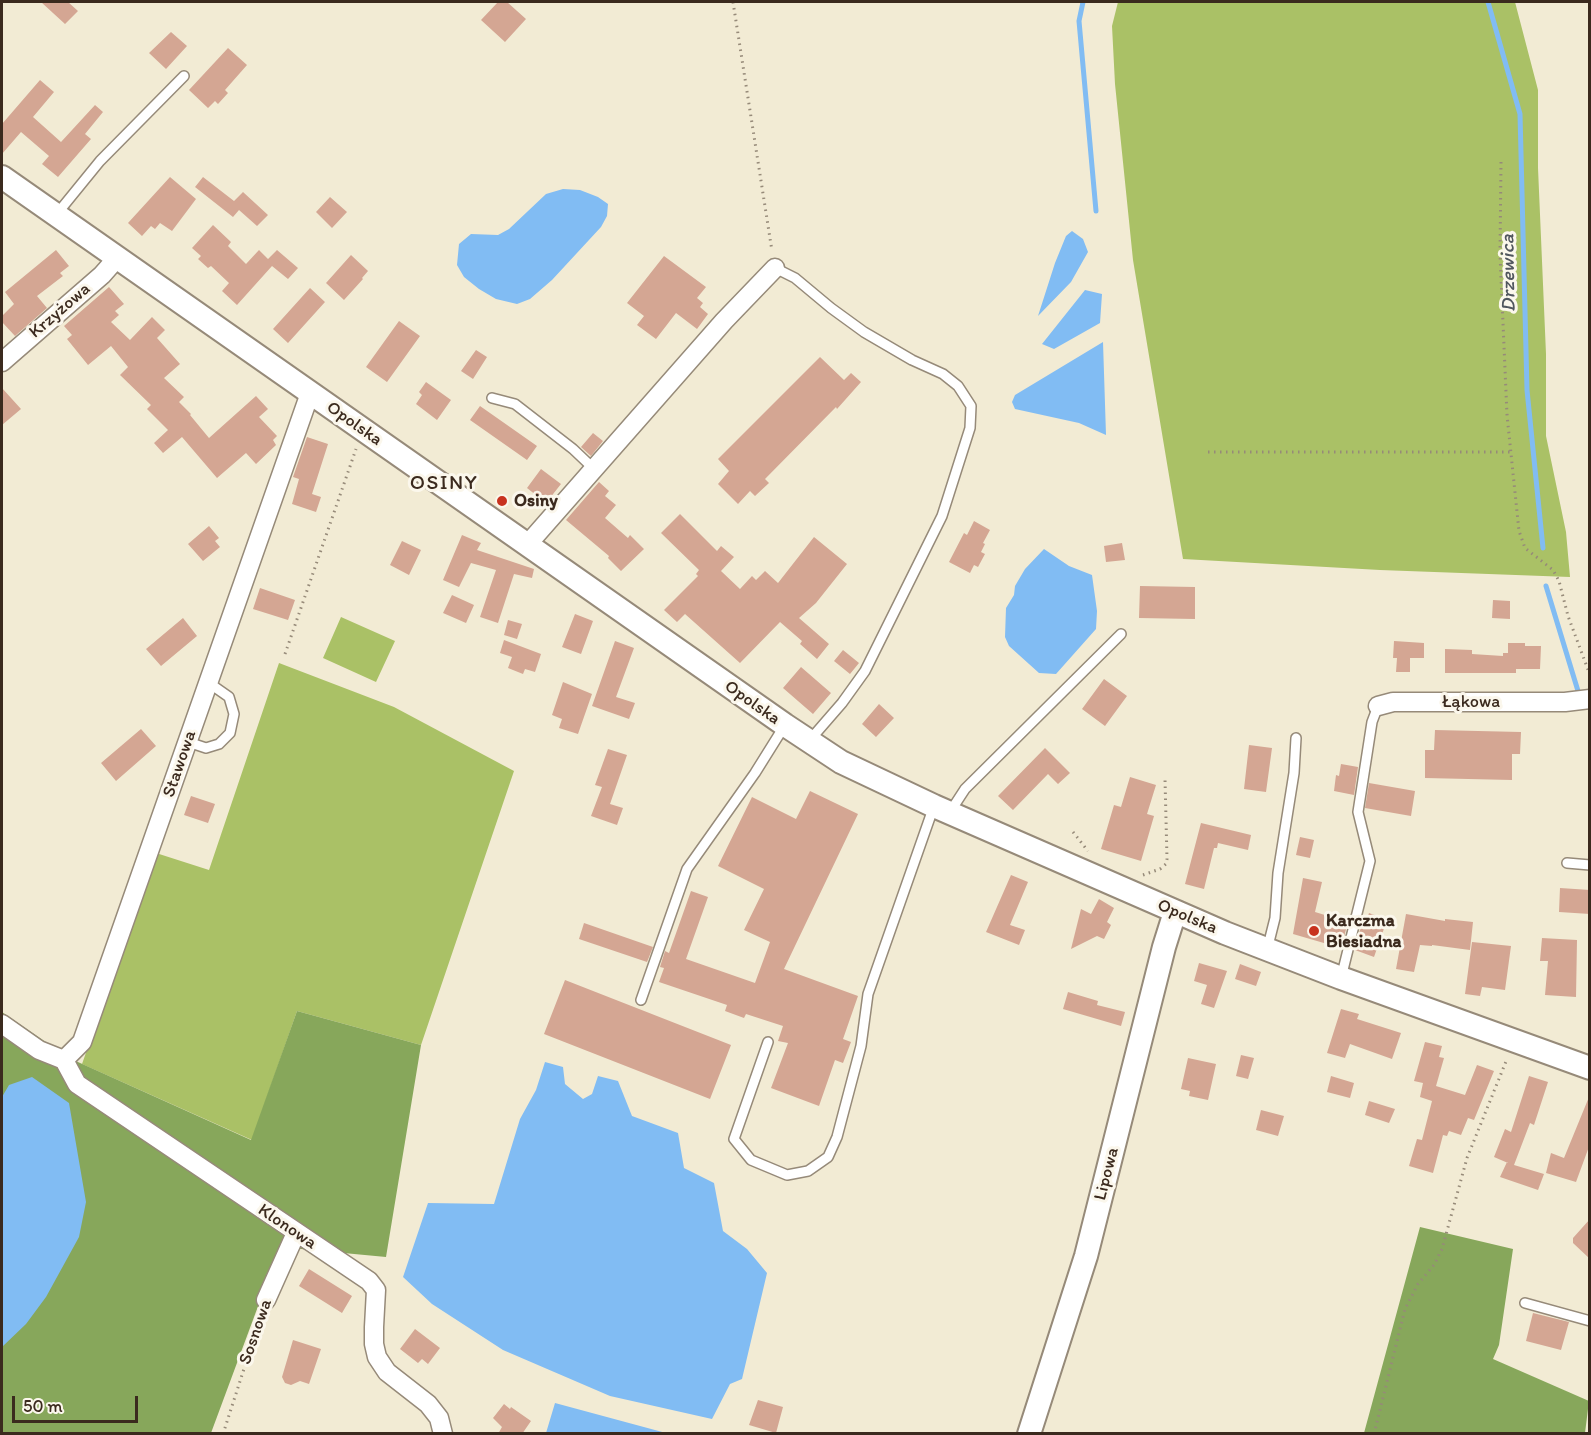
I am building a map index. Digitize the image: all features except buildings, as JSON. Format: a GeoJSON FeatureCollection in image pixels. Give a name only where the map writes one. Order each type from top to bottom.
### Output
{"type":"FeatureCollection","features":[{"type":"Feature","properties":{"kind":"street","name":"Opolska"},"geometry":{"type":"LineString","coordinates":[[2,177],[785,725],[842,762],[942,809],[1267,950],[1590,1068]]}},
{"type":"Feature","properties":{"kind":"street","name":"Krzyżowa"},"geometry":{"type":"LineString","coordinates":[[2,362],[102,275],[117,258]]}},
{"type":"Feature","properties":{"kind":"street"},"geometry":{"type":"LineString","coordinates":[[527,545],[724,321],[775,268]]}},
{"type":"Feature","properties":{"kind":"street","name":"Stawowa"},"geometry":{"type":"LineString","coordinates":[[64,1060],[82,1042],[310,393]]}},
{"type":"Feature","properties":{"kind":"street","name":"Łąkowa"},"geometry":{"type":"LineString","coordinates":[[1378,706],[1393,702],[1565,702],[1590,699]]}},
{"type":"Feature","properties":{"kind":"street","name":"Lipowa"},"geometry":{"type":"LineString","coordinates":[[1029,1434],[1086,1256],[1164,947],[1175,912]]}},
{"type":"Feature","properties":{"kind":"street"},"geometry":{"type":"LineString","coordinates":[[2,1024],[39,1050],[64,1060]]}},
{"type":"Feature","properties":{"kind":"street","name":"Klonowa"},"geometry":{"type":"LineString","coordinates":[[64,1060],[77,1084],[369,1281],[376,1290],[374,1344],[377,1357],[387,1372],[428,1404],[439,1418],[443,1434]]}},
{"type":"Feature","properties":{"kind":"street","name":"Sosnowa"},"geometry":{"type":"LineString","coordinates":[[266,1300],[296,1233]]}},
{"type":"Feature","properties":{"kind":"lane"},"geometry":{"type":"LineString","coordinates":[[56,215],[100,161],[184,75]]}},
{"type":"Feature","properties":{"kind":"lane"},"geometry":{"type":"LineString","coordinates":[[775,268],[795,278],[864,332],[912,360],[943,374],[958,386],[971,406],[970,428],[942,516],[865,671],[842,703],[809,741]]}},
{"type":"Feature","properties":{"kind":"lane"},"geometry":{"type":"LineString","coordinates":[[492,398],[515,404],[573,449],[593,468]]}},
{"type":"Feature","properties":{"kind":"lane"},"geometry":{"type":"LineString","coordinates":[[768,1042],[734,1139],[751,1160],[787,1175],[808,1171],[828,1156],[837,1137],[861,1046],[868,994],[942,809],[1121,634]]}},
{"type":"Feature","properties":{"kind":"lane"},"geometry":{"type":"LineString","coordinates":[[188,742],[206,748],[219,744],[230,733],[234,714],[229,697],[208,683]]}},
{"type":"Feature","properties":{"kind":"lane"},"geometry":{"type":"LineString","coordinates":[[1341,978],[1370,861],[1358,812],[1372,722],[1378,706]]}},
{"type":"Feature","properties":{"kind":"lane"},"geometry":{"type":"LineString","coordinates":[[641,1000],[687,869],[755,773],[785,725]]}},
{"type":"Feature","properties":{"kind":"lane"},"geometry":{"type":"LineString","coordinates":[[1267,950],[1274,925],[1278,873],[1294,773],[1296,738]]}},
{"type":"Feature","properties":{"kind":"lane"},"geometry":{"type":"LineString","coordinates":[[1568,863],[1590,865]]}},
{"type":"Feature","properties":{"kind":"lane"},"geometry":{"type":"LineString","coordinates":[[1525,1304],[1590,1321]]}},
{"type":"Feature","properties":{"kind":"path"},"geometry":{"type":"LineString","coordinates":[[734,2],[775,268]]}},
{"type":"Feature","properties":{"kind":"path"},"geometry":{"type":"LineString","coordinates":[[1501,162],[1500,254],[1507,415],[1519,531],[1526,548],[1553,570],[1559,581],[1568,616],[1590,675]]}},
{"type":"Feature","properties":{"kind":"path"},"geometry":{"type":"LineString","coordinates":[[285,654],[359,441]]}},
{"type":"Feature","properties":{"kind":"path"},"geometry":{"type":"LineString","coordinates":[[1208,452],[1511,452]]}},
{"type":"Feature","properties":{"kind":"path"},"geometry":{"type":"LineString","coordinates":[[1136,872],[1144,876],[1166,864],[1165,778]]}},
{"type":"Feature","properties":{"kind":"path"},"geometry":{"type":"LineString","coordinates":[[1073,832],[1085,849],[1094,856]]}},
{"type":"Feature","properties":{"kind":"path"},"geometry":{"type":"LineString","coordinates":[[1374,1434],[1406,1309],[1418,1284],[1434,1265],[1442,1249],[1467,1158],[1515,1041]]}},
{"type":"Feature","properties":{"kind":"path","name":"Sosnowa"},"geometry":{"type":"LineString","coordinates":[[223,1434],[266,1300]]}},
{"type":"Feature","properties":{"kind":"green space"},"geometry":{"type":"Polygon","coordinates":[[[1118,2],[1515,2],[1538,90],[1538,168],[1546,354],[1546,436],[1566,532],[1570,577],[1380,570],[1183,559],[1133,260],[1115,84],[1112,26],[1118,2]]]}},
{"type":"Feature","properties":{"kind":"green space"},"geometry":{"type":"Polygon","coordinates":[[[341,617],[395,641],[376,682],[323,658],[341,617]]]}},
{"type":"Feature","properties":{"kind":"green space"},"geometry":{"type":"Polygon","coordinates":[[[279,663],[394,707],[514,771],[421,1045],[297,1011],[252,1140],[82,1064],[156,853],[209,870],[279,663]]]}},
{"type":"Feature","properties":{"kind":"green space"},"geometry":{"type":"Polygon","coordinates":[[[297,1011],[421,1045],[386,1257],[280,1247],[211,1433],[2,1433],[2,1012],[69,1058],[251,1140],[297,1011]]]}},
{"type":"Feature","properties":{"kind":"green space"},"geometry":{"type":"Polygon","coordinates":[[[1420,1227],[1513,1249],[1499,1345],[1493,1359],[1589,1401],[1585,1433],[1364,1433],[1420,1227]]]}},
{"type":"Feature","properties":{"kind":"water"},"geometry":{"type":"Polygon","coordinates":[[[563,189],[580,190],[598,197],[608,204],[607,216],[601,227],[552,280],[530,299],[517,304],[496,299],[464,277],[457,265],[459,244],[471,234],[498,235],[509,229],[546,194],[563,189]]]}},
{"type":"Feature","properties":{"kind":"water"},"geometry":{"type":"Polygon","coordinates":[[[1072,231],[1083,239],[1088,252],[1071,282],[1038,316],[1055,263],[1066,236],[1072,231]]]}},
{"type":"Feature","properties":{"kind":"water"},"geometry":{"type":"Polygon","coordinates":[[[1085,290],[1102,294],[1100,323],[1054,349],[1042,344],[1085,290]]]}},
{"type":"Feature","properties":{"kind":"water"},"geometry":{"type":"Polygon","coordinates":[[[1103,342],[1106,435],[1079,423],[1015,409],[1012,402],[1015,395],[1103,342]]]}},
{"type":"Feature","properties":{"kind":"water"},"geometry":{"type":"Polygon","coordinates":[[[1044,549],[1069,566],[1092,575],[1097,611],[1096,629],[1056,674],[1039,673],[1009,646],[1005,637],[1006,608],[1014,595],[1015,586],[1025,569],[1044,549]]]}},
{"type":"Feature","properties":{"kind":"water"},"geometry":{"type":"Polygon","coordinates":[[[545,1062],[563,1067],[565,1084],[583,1099],[592,1094],[598,1076],[618,1081],[632,1116],[678,1133],[684,1168],[714,1183],[723,1231],[747,1249],[767,1273],[742,1379],[730,1384],[712,1419],[610,1396],[503,1350],[432,1304],[403,1277],[428,1203],[494,1204],[520,1119],[536,1090],[545,1062]]]}},
{"type":"Feature","properties":{"kind":"water"},"geometry":{"type":"Polygon","coordinates":[[[32,1077],[69,1103],[86,1202],[79,1237],[46,1297],[26,1324],[2,1347],[2,1097],[9,1085],[32,1077]]]}},
{"type":"Feature","properties":{"kind":"water"},"geometry":{"type":"Polygon","coordinates":[[[555,1403],[666,1433],[546,1433],[555,1403]]]}},
{"type":"Feature","properties":{"kind":"waterway"},"geometry":{"type":"LineString","coordinates":[[1083,2],[1079,21],[1096,211]]}},
{"type":"Feature","properties":{"kind":"waterway","name":"Drzewica"},"geometry":{"type":"LineString","coordinates":[[1488,2],[1520,114],[1527,390],[1543,548]]}},
{"type":"Feature","properties":{"kind":"waterway","name":"Drzewica"},"geometry":{"type":"LineString","coordinates":[[1546,586],[1578,691]]}},
{"type":"Feature","properties":{"kind":"place","name":"Osiny"},"geometry":{"type":"Point","coordinates":[502,501]}},
{"type":"Feature","properties":{"kind":"place","name":"Karczma Biesiadna"},"geometry":{"type":"Point","coordinates":[1314,931]}},
{"type":"Feature","properties":{"kind":"district","name":"OSINY"},"geometry":{"type":"Point","coordinates":[444,484]}}]}
